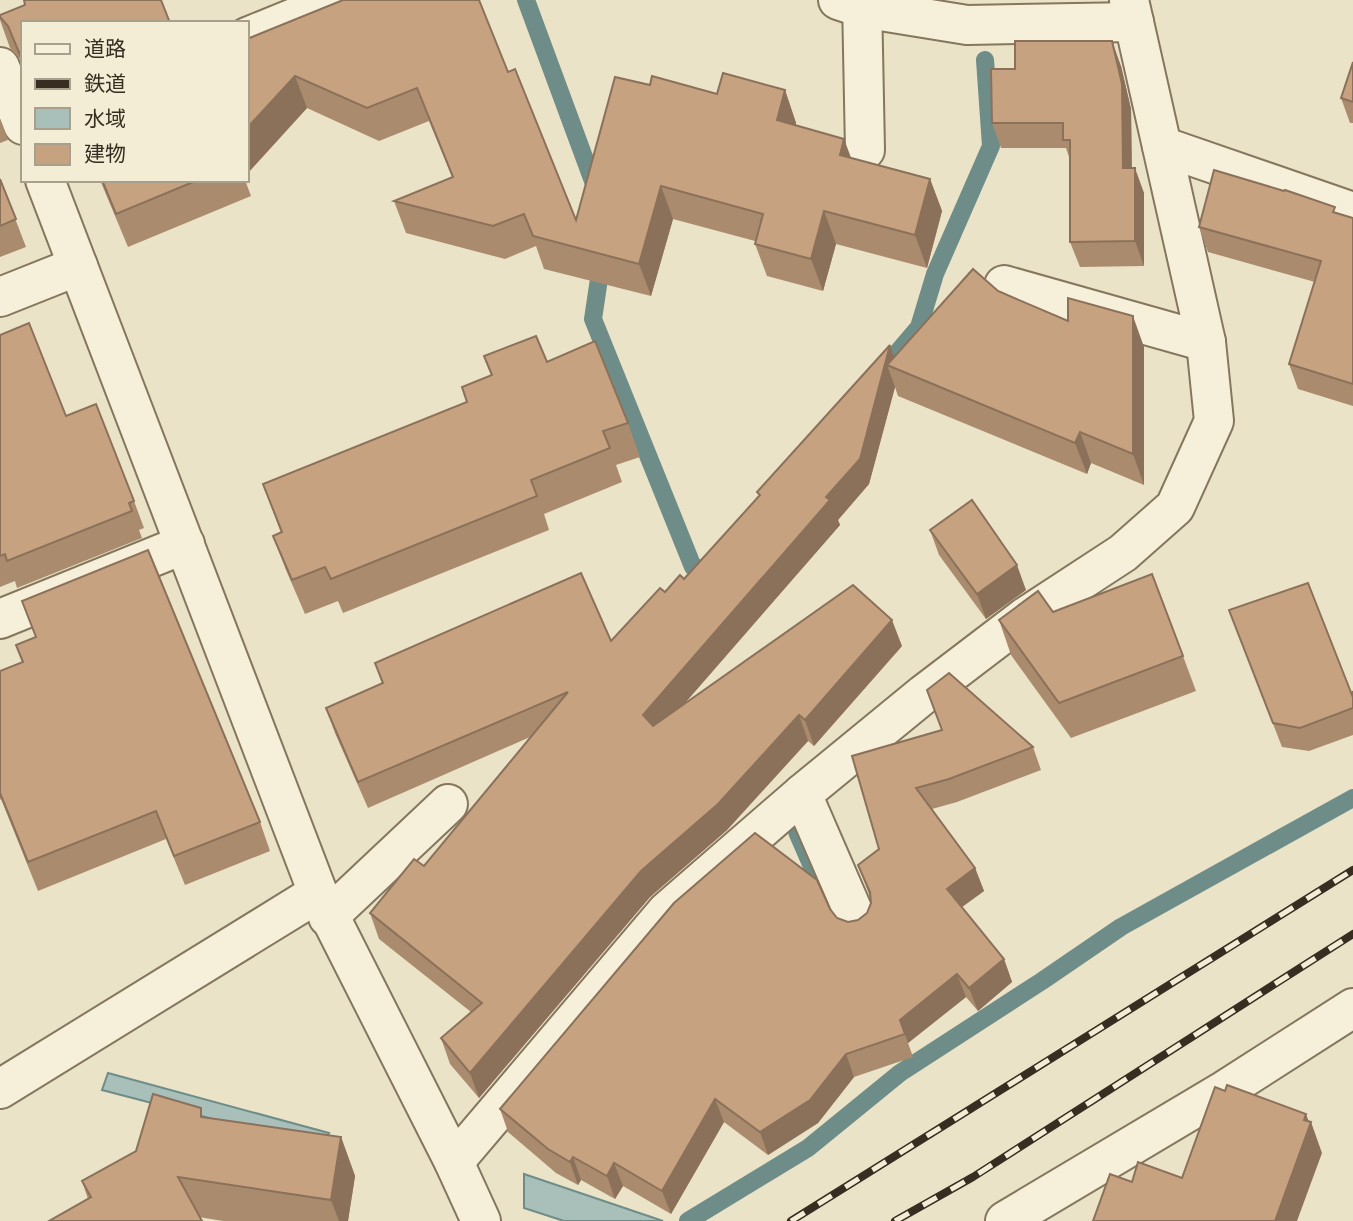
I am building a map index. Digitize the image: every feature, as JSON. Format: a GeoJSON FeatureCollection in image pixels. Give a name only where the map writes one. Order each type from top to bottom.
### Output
{"type":"FeatureCollection","features":[{"type":"Feature","properties":{"kind":"street"},"geometry":{"type":"LineString","coordinates":[[248,37],[338,0]]}},
{"type":"Feature","properties":{"kind":"street"},"geometry":{"type":"LineString","coordinates":[[454,1162],[667,911],[923,694],[1026,617],[1123,553],[1175,507],[1214,421],[1206,342],[1131,11],[967,25],[854,3],[865,150]]}},
{"type":"Feature","properties":{"kind":"street"},"geometry":{"type":"LineString","coordinates":[[0,67],[21,120]]}},
{"type":"Feature","properties":{"kind":"street"},"geometry":{"type":"LineString","coordinates":[[1162,146],[1353,212]]}},
{"type":"Feature","properties":{"kind":"street"},"geometry":{"type":"LineString","coordinates":[[46,182],[323,905],[454,1162],[481,1221]]}},
{"type":"Feature","properties":{"kind":"street"},"geometry":{"type":"LineString","coordinates":[[0,298],[78,266]]}},
{"type":"Feature","properties":{"kind":"street"},"geometry":{"type":"LineString","coordinates":[[1004,285],[1206,342]]}},
{"type":"Feature","properties":{"kind":"street"},"geometry":{"type":"LineString","coordinates":[[0,618],[185,544]]}},
{"type":"Feature","properties":{"kind":"street"},"geometry":{"type":"LineString","coordinates":[[802,794],[858,923]]}},
{"type":"Feature","properties":{"kind":"street"},"geometry":{"type":"LineString","coordinates":[[2,1085],[323,905],[448,804]]}},
{"type":"Feature","properties":{"kind":"street"},"geometry":{"type":"LineString","coordinates":[[1005,1221],[1225,1090],[1353,1008]]}},
{"type":"Feature","properties":{"kind":"water"},"geometry":{"type":"Polygon","coordinates":[[[108,1073],[329,1133],[324,1148],[102,1090],[108,1073]]]}},
{"type":"Feature","properties":{"kind":"water"},"geometry":{"type":"Polygon","coordinates":[[[524,1174],[663,1221],[564,1221],[524,1208],[524,1174]]]}},
{"type":"Feature","properties":{"kind":"building"},"geometry":{"type":"Polygon","coordinates":[[[24,0],[161,0],[169,21],[21,21],[21,57],[8,26],[0,15],[25,5],[24,0]]]}},
{"type":"Feature","properties":{"kind":"building"},"geometry":{"type":"Polygon","coordinates":[[[343,0],[479,0],[508,72],[515,69],[576,220],[615,77],[650,85],[652,76],[717,94],[723,73],[785,90],[777,120],[844,139],[840,155],[930,179],[915,235],[824,211],[811,259],[755,244],[763,214],[661,186],[639,264],[533,236],[524,214],[493,226],[394,201],[453,177],[417,88],[367,108],[295,76],[248,127],[248,39],[343,0]]]}},
{"type":"Feature","properties":{"kind":"building"},"geometry":{"type":"Polygon","coordinates":[[[1015,41],[1112,41],[1122,84],[1123,168],[1135,168],[1135,241],[1070,242],[1070,140],[1063,140],[1063,123],[992,123],[991,69],[1015,69],[1015,41]]]}},
{"type":"Feature","properties":{"kind":"building"},"geometry":{"type":"Polygon","coordinates":[[[1353,62],[1353,102],[1341,98],[1353,62]]]}},
{"type":"Feature","properties":{"kind":"building"},"geometry":{"type":"Polygon","coordinates":[[[1214,170],[1335,207],[1333,212],[1353,218],[1353,384],[1289,364],[1321,261],[1199,227],[1214,170]]]}},
{"type":"Feature","properties":{"kind":"building"},"geometry":{"type":"Polygon","coordinates":[[[0,179],[16,219],[0,226],[0,179]]]}},
{"type":"Feature","properties":{"kind":"building"},"geometry":{"type":"Polygon","coordinates":[[[103,182],[193,182],[116,214],[103,182]]]}},
{"type":"Feature","properties":{"kind":"building"},"geometry":{"type":"Polygon","coordinates":[[[973,269],[998,291],[1068,321],[1068,298],[1133,316],[1133,454],[1080,432],[1075,443],[887,365],[973,269]]]}},
{"type":"Feature","properties":{"kind":"building"},"geometry":{"type":"Polygon","coordinates":[[[29,323],[66,416],[96,404],[134,501],[129,503],[132,511],[7,561],[5,554],[0,556],[0,335],[29,323]]]}},
{"type":"Feature","properties":{"kind":"building"},"geometry":{"type":"Polygon","coordinates":[[[536,336],[547,362],[595,341],[628,423],[603,431],[610,448],[531,480],[537,496],[331,579],[325,567],[292,580],[273,536],[282,532],[263,484],[467,402],[462,387],[492,375],[484,356],[536,336]]]}},
{"type":"Feature","properties":{"kind":"building"},"geometry":{"type":"Polygon","coordinates":[[[890,345],[860,459],[826,497],[830,500],[643,715],[653,726],[853,585],[892,620],[805,720],[799,715],[718,804],[641,871],[470,1073],[441,1038],[482,1003],[370,913],[414,859],[424,866],[568,692],[358,782],[326,708],[383,683],[375,663],[581,573],[611,641],[660,588],[665,592],[680,575],[684,579],[760,495],[757,492],[890,345]]]}},
{"type":"Feature","properties":{"kind":"building"},"geometry":{"type":"Polygon","coordinates":[[[972,500],[1017,565],[977,594],[930,530],[972,500]]]}},
{"type":"Feature","properties":{"kind":"building"},"geometry":{"type":"Polygon","coordinates":[[[148,550],[260,822],[174,856],[156,811],[28,862],[0,793],[0,671],[23,662],[16,645],[36,637],[22,601],[148,550]]]}},
{"type":"Feature","properties":{"kind":"building"},"geometry":{"type":"Polygon","coordinates":[[[1152,574],[1183,656],[1059,703],[999,620],[1038,591],[1053,612],[1152,574]]]}},
{"type":"Feature","properties":{"kind":"building"},"geometry":{"type":"Polygon","coordinates":[[[1308,583],[1352,695],[1353,691],[1353,708],[1300,728],[1273,723],[1229,610],[1308,583]]]}},
{"type":"Feature","properties":{"kind":"building"},"geometry":{"type":"Polygon","coordinates":[[[949,673],[1033,747],[949,779],[916,788],[975,868],[947,889],[1004,959],[969,988],[957,974],[900,1020],[905,1034],[846,1054],[810,1100],[760,1132],[715,1099],[662,1191],[614,1163],[607,1176],[573,1157],[570,1162],[548,1149],[500,1109],[674,903],[755,833],[817,880],[837,918],[848,922],[858,920],[867,913],[871,903],[870,892],[858,865],[879,849],[852,756],[942,730],[927,690],[949,673]]]}},
{"type":"Feature","properties":{"kind":"building"},"geometry":{"type":"Polygon","coordinates":[[[1227,1085],[1306,1114],[1304,1120],[1311,1122],[1275,1221],[1093,1221],[1110,1174],[1132,1182],[1138,1162],[1182,1178],[1215,1087],[1225,1091],[1227,1085]]]}},
{"type":"Feature","properties":{"kind":"building"},"geometry":{"type":"Polygon","coordinates":[[[153,1094],[201,1108],[201,1117],[341,1137],[331,1200],[178,1177],[202,1221],[49,1221],[91,1197],[82,1181],[136,1151],[153,1094]]]}},
{"type":"Feature","properties":{"kind":"waterway"},"geometry":{"type":"LineString","coordinates":[[526,0],[597,192]]}},
{"type":"Feature","properties":{"kind":"waterway"},"geometry":{"type":"LineString","coordinates":[[879,374],[919,327],[935,274],[991,146],[985,60]]}},
{"type":"Feature","properties":{"kind":"waterway"},"geometry":{"type":"LineString","coordinates":[[602,259],[593,319],[693,567],[712,571],[716,567]]}},
{"type":"Feature","properties":{"kind":"waterway"},"geometry":{"type":"LineString","coordinates":[[688,1221],[808,1148],[900,1073],[1121,927],[1353,798]]}},
{"type":"Feature","properties":{"kind":"waterway"},"geometry":{"type":"LineString","coordinates":[[797,832],[840,931]]}},
{"type":"Feature","properties":{"kind":"railway"},"geometry":{"type":"LineString","coordinates":[[791,1221],[1353,870]]}},
{"type":"Feature","properties":{"kind":"railway"},"geometry":{"type":"LineString","coordinates":[[895,1221],[973,1177],[1353,934]]}}]}
